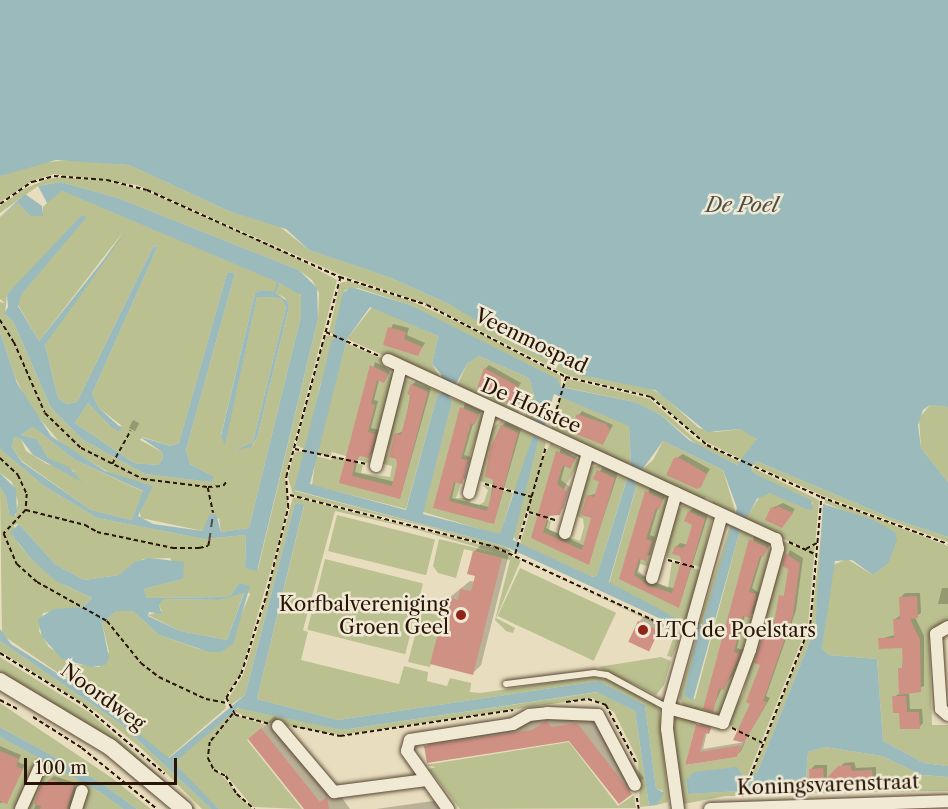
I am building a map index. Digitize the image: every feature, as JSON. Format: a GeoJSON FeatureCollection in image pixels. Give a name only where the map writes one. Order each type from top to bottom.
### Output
{"type":"FeatureCollection","features":[{"type":"Feature","properties":{"kind":"main road","name":"Noordweg"},"geometry":{"type":"LineString","coordinates":[[0,681],[110,747],[184,809]]}},
{"type":"Feature","properties":{"kind":"main road"},"geometry":{"type":"LineString","coordinates":[[0,690],[51,718],[103,754],[170,809]]}},
{"type":"Feature","properties":{"kind":"street","name":"De Hofstee"},"geometry":{"type":"LineString","coordinates":[[388,360],[776,539]]}},
{"type":"Feature","properties":{"kind":"street"},"geometry":{"type":"LineString","coordinates":[[376,466],[401,367]]}},
{"type":"Feature","properties":{"kind":"street"},"geometry":{"type":"LineString","coordinates":[[471,487],[491,409]]}},
{"type":"Feature","properties":{"kind":"street"},"geometry":{"type":"LineString","coordinates":[[566,528],[588,453]]}},
{"type":"Feature","properties":{"kind":"street"},"geometry":{"type":"LineString","coordinates":[[652,578],[676,493]]}},
{"type":"Feature","properties":{"kind":"street"},"geometry":{"type":"LineString","coordinates":[[678,809],[667,729],[668,708],[707,571],[728,518]]}},
{"type":"Feature","properties":{"kind":"street"},"geometry":{"type":"LineString","coordinates":[[668,708],[723,723],[750,650],[778,549],[776,539]]}},
{"type":"Feature","properties":{"kind":"street"},"geometry":{"type":"LineString","coordinates":[[948,627],[936,634],[941,710],[948,715]]}},
{"type":"Feature","properties":{"kind":"street"},"geometry":{"type":"LineString","coordinates":[[448,809],[407,751],[407,743],[413,738],[513,724],[529,715],[590,712],[601,718],[635,785]]}},
{"type":"Feature","properties":{"kind":"street"},"geometry":{"type":"LineString","coordinates":[[279,725],[334,792],[426,780]]}},
{"type":"Feature","properties":{"kind":"street"},"geometry":{"type":"LineString","coordinates":[[21,809],[39,769]]}},
{"type":"Feature","properties":{"kind":"street"},"geometry":{"type":"LineString","coordinates":[[76,809],[82,790]]}},
{"type":"Feature","properties":{"kind":"street","name":"Koningsvarenstraat"},"geometry":{"type":"LineString","coordinates":[[715,809],[856,806],[948,801]]}},
{"type":"Feature","properties":{"kind":"lane"},"geometry":{"type":"LineString","coordinates":[[506,684],[594,673],[608,675],[668,708]]}},
{"type":"Feature","properties":{"kind":"path","name":"Veenmospad"},"geometry":{"type":"LineString","coordinates":[[0,204],[46,177],[72,176],[119,182],[163,196],[340,277],[427,306],[566,377],[651,397],[697,438],[741,461],[821,497],[948,544]]}},
{"type":"Feature","properties":{"kind":"path"},"geometry":{"type":"LineString","coordinates":[[226,703],[241,674],[262,612],[289,495],[286,481],[340,277]]}},
{"type":"Feature","properties":{"kind":"path"},"geometry":{"type":"LineString","coordinates":[[0,320],[10,333],[29,382],[51,420],[81,448],[143,479],[208,487],[223,486],[227,481]]}},
{"type":"Feature","properties":{"kind":"path"},"geometry":{"type":"LineString","coordinates":[[325,332],[388,360]]}},
{"type":"Feature","properties":{"kind":"path"},"geometry":{"type":"LineString","coordinates":[[515,555],[566,377]]}},
{"type":"Feature","properties":{"kind":"path"},"geometry":{"type":"LineString","coordinates":[[112,464],[130,431]]}},
{"type":"Feature","properties":{"kind":"path"},"geometry":{"type":"LineString","coordinates":[[294,449],[331,458],[332,454],[376,466]]}},
{"type":"Feature","properties":{"kind":"path"},"geometry":{"type":"LineString","coordinates":[[0,458],[23,482],[26,510],[4,534],[17,564],[37,582],[107,621],[141,663],[159,677],[206,699],[226,703],[233,713],[279,725],[340,736],[516,710]]}},
{"type":"Feature","properties":{"kind":"path"},"geometry":{"type":"LineString","coordinates":[[208,487],[213,512]]}},
{"type":"Feature","properties":{"kind":"path"},"geometry":{"type":"LineString","coordinates":[[471,487],[533,497]]}},
{"type":"Feature","properties":{"kind":"path"},"geometry":{"type":"LineString","coordinates":[[289,495],[428,528],[515,555],[672,627],[690,632]]}},
{"type":"Feature","properties":{"kind":"path"},"geometry":{"type":"LineString","coordinates":[[744,790],[810,625],[821,497]]}},
{"type":"Feature","properties":{"kind":"path"},"geometry":{"type":"LineString","coordinates":[[26,510],[86,525],[97,532],[173,548],[199,548],[208,546],[209,541]]}},
{"type":"Feature","properties":{"kind":"path"},"geometry":{"type":"LineString","coordinates":[[528,512],[566,528]]}},
{"type":"Feature","properties":{"kind":"path"},"geometry":{"type":"LineString","coordinates":[[776,539],[816,554]]}},
{"type":"Feature","properties":{"kind":"path"},"geometry":{"type":"LineString","coordinates":[[805,549],[817,543]]}},
{"type":"Feature","properties":{"kind":"path"},"geometry":{"type":"LineString","coordinates":[[658,557],[707,571]]}},
{"type":"Feature","properties":{"kind":"path","name":"Noordweg"},"geometry":{"type":"LineString","coordinates":[[0,653],[84,705],[168,777]]}},
{"type":"Feature","properties":{"kind":"path"},"geometry":{"type":"LineString","coordinates":[[560,703],[588,699],[606,705],[637,761]]}},
{"type":"Feature","properties":{"kind":"path"},"geometry":{"type":"LineString","coordinates":[[0,700],[82,748],[158,809]]}},
{"type":"Feature","properties":{"kind":"path"},"geometry":{"type":"LineString","coordinates":[[233,713],[210,742],[208,758],[214,770],[226,776],[237,794],[254,809]]}},
{"type":"Feature","properties":{"kind":"path"},"geometry":{"type":"LineString","coordinates":[[723,723],[764,744]]}},
{"type":"Feature","properties":{"kind":"green space"},"geometry":{"type":"Polygon","coordinates":[[[70,160],[129,165],[231,212],[279,226],[309,250],[391,278],[449,304],[563,367],[594,378],[648,387],[662,395],[699,428],[716,432],[740,429],[756,436],[757,444],[743,460],[702,440],[651,396],[569,376],[427,304],[341,275],[137,185],[54,174],[32,181],[0,202],[0,176],[37,163],[70,160]]]}},
{"type":"Feature","properties":{"kind":"green space"},"geometry":{"type":"Polygon","coordinates":[[[63,177],[106,181],[146,191],[279,249],[337,280],[285,477],[288,502],[279,541],[241,673],[224,700],[226,708],[168,758],[91,695],[2,635],[0,487],[6,497],[9,514],[16,515],[18,502],[12,482],[0,473],[0,449],[44,486],[97,518],[204,539],[246,535],[245,568],[258,569],[318,319],[319,293],[312,280],[299,270],[118,198],[61,182],[38,186],[0,213],[0,206],[22,190],[47,179],[63,177]],[[19,524],[14,525],[18,543],[31,559],[64,585],[92,598],[83,607],[43,613],[39,631],[49,647],[74,664],[99,667],[109,652],[102,623],[117,611],[133,611],[159,635],[199,649],[221,652],[228,646],[250,594],[239,583],[231,595],[223,597],[147,598],[144,589],[183,579],[170,558],[143,559],[119,575],[84,580],[55,564],[19,524]]]}},
{"type":"Feature","properties":{"kind":"green space"},"geometry":{"type":"Polygon","coordinates":[[[60,190],[278,282],[274,293],[262,290],[255,293],[221,435],[225,442],[257,297],[281,298],[286,307],[253,442],[235,450],[253,445],[257,438],[289,307],[285,298],[276,293],[278,283],[295,289],[302,297],[301,316],[249,528],[221,532],[219,518],[203,531],[141,518],[139,509],[153,486],[115,476],[62,445],[30,407],[15,377],[0,332],[0,302],[5,303],[0,299],[0,217],[18,203],[30,216],[42,216],[43,207],[60,190]],[[86,217],[7,294],[5,315],[13,321],[51,408],[83,440],[145,474],[211,482],[212,476],[190,464],[186,450],[235,273],[227,273],[179,443],[171,446],[142,437],[140,440],[162,452],[163,459],[158,465],[134,463],[75,423],[88,403],[110,426],[122,426],[99,408],[92,394],[158,246],[153,247],[77,402],[66,404],[58,398],[45,345],[123,232],[39,341],[18,305],[22,294],[86,217]]]}},
{"type":"Feature","properties":{"kind":"green space"},"geometry":{"type":"Polygon","coordinates":[[[348,281],[411,301],[462,324],[561,376],[561,387],[410,305],[358,288],[345,290],[334,330],[336,336],[329,332],[340,283],[348,281]]]}},
{"type":"Feature","properties":{"kind":"green space"},"geometry":{"type":"Polygon","coordinates":[[[372,307],[438,336],[432,364],[443,382],[347,339],[372,307]]]}},
{"type":"Feature","properties":{"kind":"green space"},"geometry":{"type":"Polygon","coordinates":[[[329,335],[336,338],[320,386],[306,450],[296,445],[325,337],[329,335]]]}},
{"type":"Feature","properties":{"kind":"green space"},"geometry":{"type":"Polygon","coordinates":[[[346,343],[385,360],[383,365],[393,375],[369,463],[332,452],[330,457],[317,453],[346,343]]]}},
{"type":"Feature","properties":{"kind":"green space"},"geometry":{"type":"Polygon","coordinates":[[[479,356],[529,378],[536,402],[535,424],[524,420],[526,414],[519,411],[517,416],[456,388],[467,364],[479,356]]]}},
{"type":"Feature","properties":{"kind":"green space"},"geometry":{"type":"Polygon","coordinates":[[[404,379],[442,393],[437,396],[406,509],[312,485],[316,456],[331,460],[333,456],[363,465],[361,473],[390,477],[392,466],[383,464],[404,379]]]}},
{"type":"Feature","properties":{"kind":"green space"},"geometry":{"type":"Polygon","coordinates":[[[568,379],[650,399],[696,440],[742,463],[737,465],[697,445],[661,415],[635,402],[563,387],[568,379]]]}},
{"type":"Feature","properties":{"kind":"green space"},"geometry":{"type":"Polygon","coordinates":[[[560,396],[629,425],[631,468],[551,431],[560,396]]]}},
{"type":"Feature","properties":{"kind":"green space"},"geometry":{"type":"Polygon","coordinates":[[[449,397],[480,410],[483,417],[456,498],[471,498],[470,503],[479,505],[484,502],[488,490],[482,485],[513,493],[500,535],[423,512],[452,402],[449,397]]]}},
{"type":"Feature","properties":{"kind":"green space"},"geometry":{"type":"Polygon","coordinates":[[[930,405],[948,407],[948,482],[921,448],[919,418],[930,405]]]}},
{"type":"Feature","properties":{"kind":"green space"},"geometry":{"type":"Polygon","coordinates":[[[501,421],[533,435],[516,491],[480,481],[491,429],[501,421]]]}},
{"type":"Feature","properties":{"kind":"green space"},"geometry":{"type":"Polygon","coordinates":[[[33,427],[75,460],[144,492],[132,520],[91,510],[22,461],[12,447],[14,437],[21,439],[26,451],[47,464],[76,472],[48,458],[37,439],[21,435],[33,427]]]}},
{"type":"Feature","properties":{"kind":"green space"},"geometry":{"type":"Polygon","coordinates":[[[539,438],[546,442],[517,542],[513,535],[539,438]]]}},
{"type":"Feature","properties":{"kind":"green space"},"geometry":{"type":"Polygon","coordinates":[[[663,441],[723,470],[737,517],[712,506],[713,501],[706,497],[704,502],[639,472],[653,460],[663,441]]]}},
{"type":"Feature","properties":{"kind":"green space"},"geometry":{"type":"Polygon","coordinates":[[[551,443],[580,460],[545,521],[516,504],[551,443]]]}},
{"type":"Feature","properties":{"kind":"green space"},"geometry":{"type":"Polygon","coordinates":[[[299,451],[306,453],[295,491],[504,546],[514,553],[428,527],[293,495],[288,477],[294,453],[299,451]]]}},
{"type":"Feature","properties":{"kind":"green space"},"geometry":{"type":"Polygon","coordinates":[[[756,461],[891,518],[948,537],[948,542],[821,495],[752,464],[756,461]]]}},
{"type":"Feature","properties":{"kind":"green space"},"geometry":{"type":"Polygon","coordinates":[[[600,465],[627,478],[597,575],[593,577],[520,544],[529,514],[551,521],[549,530],[580,541],[584,527],[583,519],[577,516],[581,496],[589,468],[600,465]]]}},
{"type":"Feature","properties":{"kind":"green space"},"geometry":{"type":"Polygon","coordinates":[[[751,467],[819,500],[808,625],[761,743],[725,723],[743,694],[782,541],[803,548],[744,520],[762,494],[773,493],[808,510],[813,503],[755,474],[751,467]]]}},
{"type":"Feature","properties":{"kind":"green space"},"geometry":{"type":"Polygon","coordinates":[[[634,481],[664,494],[668,501],[647,566],[640,564],[637,573],[668,588],[672,562],[700,570],[685,623],[609,584],[636,488],[634,481]]]}},
{"type":"Feature","properties":{"kind":"green space"},"geometry":{"type":"Polygon","coordinates":[[[293,497],[494,548],[521,560],[496,618],[515,628],[513,633],[506,631],[495,620],[510,560],[464,549],[456,578],[438,573],[433,566],[439,539],[497,553],[411,528],[335,511],[303,630],[308,632],[301,660],[399,684],[404,666],[428,672],[427,681],[447,686],[450,678],[471,683],[470,692],[480,693],[593,677],[609,680],[656,705],[659,710],[668,802],[657,805],[663,791],[656,788],[645,705],[599,681],[338,720],[257,699],[304,506],[295,503],[245,695],[229,706],[228,699],[243,675],[261,618],[293,497]]]}},
{"type":"Feature","properties":{"kind":"green space"},"geometry":{"type":"Polygon","coordinates":[[[825,499],[948,546],[948,621],[934,628],[929,637],[932,725],[948,725],[948,766],[924,763],[883,741],[877,659],[829,655],[822,649],[833,565],[847,559],[873,575],[888,564],[895,532],[825,503],[815,628],[757,773],[750,779],[811,626],[825,499]]]}},
{"type":"Feature","properties":{"kind":"green space"},"geometry":{"type":"Polygon","coordinates":[[[684,505],[712,518],[701,567],[666,557],[677,510],[684,505]]]}},
{"type":"Feature","properties":{"kind":"green space"},"geometry":{"type":"Polygon","coordinates":[[[337,515],[435,539],[426,575],[328,551],[337,515]]]}},
{"type":"Feature","properties":{"kind":"green space"},"geometry":{"type":"Polygon","coordinates":[[[730,525],[733,527],[704,623],[696,626],[700,622],[730,525]]]}},
{"type":"Feature","properties":{"kind":"green space"},"geometry":{"type":"Polygon","coordinates":[[[740,530],[768,543],[770,553],[738,667],[721,713],[714,715],[684,706],[679,698],[696,639],[692,638],[694,631],[700,636],[684,696],[695,699],[740,530]]]}},
{"type":"Feature","properties":{"kind":"green space"},"geometry":{"type":"Polygon","coordinates":[[[325,559],[423,583],[405,654],[307,630],[325,559]]]}},
{"type":"Feature","properties":{"kind":"green space"},"geometry":{"type":"Polygon","coordinates":[[[520,568],[616,613],[594,661],[498,616],[520,568]]]}},
{"type":"Feature","properties":{"kind":"green space"},"geometry":{"type":"Polygon","coordinates":[[[547,572],[677,632],[680,638],[672,657],[667,656],[675,633],[547,572]]]}},
{"type":"Feature","properties":{"kind":"green space"},"geometry":{"type":"Polygon","coordinates":[[[244,592],[227,640],[180,631],[148,615],[162,611],[159,605],[164,599],[219,600],[244,592]]]}},
{"type":"Feature","properties":{"kind":"green space"},"geometry":{"type":"Polygon","coordinates":[[[423,605],[434,608],[433,614],[442,616],[430,667],[408,662],[423,605]]]}},
{"type":"Feature","properties":{"kind":"green space"},"geometry":{"type":"Polygon","coordinates":[[[0,641],[122,725],[211,809],[202,809],[142,749],[98,713],[0,651],[0,641]]]}},
{"type":"Feature","properties":{"kind":"green space"},"geometry":{"type":"Polygon","coordinates":[[[0,657],[90,713],[196,809],[189,809],[0,677],[0,657]]]}},
{"type":"Feature","properties":{"kind":"green space"},"geometry":{"type":"Polygon","coordinates":[[[661,657],[671,661],[664,685],[656,695],[598,667],[661,657]]]}},
{"type":"Feature","properties":{"kind":"green space"},"geometry":{"type":"Polygon","coordinates":[[[599,692],[635,711],[649,806],[640,807],[638,760],[614,712],[592,698],[341,735],[258,721],[233,711],[242,707],[342,730],[599,692]]]}},
{"type":"Feature","properties":{"kind":"green space"},"geometry":{"type":"Polygon","coordinates":[[[0,703],[112,778],[151,809],[137,809],[100,782],[0,727],[0,703]]]}},
{"type":"Feature","properties":{"kind":"green space"},"geometry":{"type":"Polygon","coordinates":[[[229,713],[265,725],[247,740],[302,809],[253,807],[225,774],[216,769],[252,809],[219,809],[175,766],[178,758],[229,713]]]}},
{"type":"Feature","properties":{"kind":"green space"},"geometry":{"type":"Polygon","coordinates":[[[677,716],[697,720],[685,765],[737,757],[747,736],[761,743],[746,780],[686,780],[688,794],[793,788],[799,794],[726,796],[683,804],[672,721],[677,716]]]}},
{"type":"Feature","properties":{"kind":"green space"},"geometry":{"type":"Polygon","coordinates":[[[0,737],[100,792],[123,809],[0,809],[0,737]]]}},
{"type":"Feature","properties":{"kind":"green space"},"geometry":{"type":"Polygon","coordinates":[[[569,742],[618,806],[634,795],[636,808],[460,809],[429,769],[436,767],[425,765],[569,742]]]}},
{"type":"Feature","properties":{"kind":"green space"},"geometry":{"type":"Polygon","coordinates":[[[825,747],[882,756],[922,775],[948,777],[948,791],[805,793],[808,752],[825,747]]]}},
{"type":"Feature","properties":{"kind":"water","name":"De Poel"},"geometry":{"type":"Polygon","coordinates":[[[0,0],[948,0],[948,407],[930,405],[923,410],[918,425],[921,448],[948,482],[948,537],[891,518],[756,461],[751,468],[755,474],[811,500],[813,509],[808,510],[770,493],[757,499],[740,530],[693,700],[684,696],[698,632],[678,627],[504,546],[294,490],[332,340],[336,338],[334,330],[343,293],[351,287],[410,305],[557,379],[561,387],[635,402],[661,415],[689,440],[737,465],[757,439],[740,429],[707,432],[655,390],[580,375],[521,347],[449,304],[391,278],[309,250],[286,229],[231,212],[129,165],[56,160],[0,176],[0,0]],[[370,307],[347,339],[310,484],[406,510],[437,396],[442,393],[441,374],[432,364],[438,336],[370,307]],[[479,356],[467,364],[449,397],[452,402],[423,514],[500,534],[533,435],[539,438],[513,540],[593,577],[597,575],[631,466],[629,426],[554,394],[544,428],[535,424],[536,402],[529,378],[479,356]],[[663,441],[634,481],[636,487],[609,582],[685,623],[702,626],[737,508],[723,470],[663,441]]]}},
{"type":"Feature","properties":{"kind":"water"},"geometry":{"type":"Polygon","coordinates":[[[61,182],[118,198],[299,270],[317,288],[318,319],[257,571],[245,568],[246,535],[204,539],[97,518],[44,486],[0,449],[0,332],[17,383],[51,436],[105,471],[153,486],[138,516],[153,524],[203,531],[209,515],[216,514],[221,532],[249,528],[301,316],[301,295],[279,283],[276,293],[287,301],[289,307],[257,438],[251,447],[235,450],[253,442],[286,307],[281,298],[257,297],[225,445],[221,436],[255,293],[262,290],[274,292],[277,282],[62,191],[47,203],[38,186],[61,182]],[[33,427],[21,435],[37,439],[48,458],[69,467],[82,482],[33,455],[21,439],[14,437],[12,447],[22,462],[91,510],[132,520],[143,491],[75,460],[33,427]]]}},
{"type":"Feature","properties":{"kind":"water"},"geometry":{"type":"Polygon","coordinates":[[[25,194],[42,206],[43,216],[30,216],[18,203],[0,217],[25,194]]]}},
{"type":"Feature","properties":{"kind":"water"},"geometry":{"type":"Polygon","coordinates":[[[82,215],[86,218],[22,294],[18,306],[39,341],[125,233],[45,345],[58,398],[66,404],[77,402],[153,247],[158,246],[92,394],[99,408],[122,429],[118,431],[110,426],[88,403],[75,423],[134,463],[158,465],[163,459],[162,452],[140,437],[171,446],[179,443],[227,273],[235,273],[186,450],[190,464],[214,477],[211,482],[145,474],[83,440],[51,408],[13,321],[4,314],[8,307],[7,294],[82,215]]]}},
{"type":"Feature","properties":{"kind":"water"},"geometry":{"type":"Polygon","coordinates":[[[0,473],[16,489],[17,512],[13,517],[9,514],[6,497],[0,487],[0,473]]]}},
{"type":"Feature","properties":{"kind":"water"},"geometry":{"type":"Polygon","coordinates":[[[295,503],[304,505],[257,699],[338,720],[599,681],[645,705],[656,788],[664,793],[657,805],[649,806],[635,711],[597,692],[342,730],[238,708],[174,763],[219,809],[211,809],[122,725],[0,641],[0,629],[11,644],[91,695],[169,758],[245,695],[295,503]]]}},
{"type":"Feature","properties":{"kind":"water"},"geometry":{"type":"Polygon","coordinates":[[[823,504],[871,519],[895,532],[897,540],[888,564],[873,575],[852,560],[835,561],[822,649],[829,655],[877,659],[883,741],[924,763],[948,766],[948,777],[922,775],[882,756],[825,747],[808,752],[805,793],[793,788],[688,794],[686,780],[694,772],[737,767],[745,780],[757,773],[815,628],[823,504]]]}},
{"type":"Feature","properties":{"kind":"water"},"geometry":{"type":"Polygon","coordinates":[[[19,524],[55,564],[84,580],[119,575],[135,562],[149,558],[184,562],[183,579],[144,589],[147,598],[223,597],[231,595],[239,583],[250,586],[233,644],[221,652],[209,652],[159,635],[133,611],[117,611],[102,623],[109,658],[105,665],[91,667],[62,659],[42,637],[38,619],[54,609],[83,607],[92,598],[56,581],[31,559],[10,532],[19,524]],[[244,593],[219,600],[164,599],[159,605],[162,614],[149,612],[148,616],[180,631],[227,640],[244,593]]]}},
{"type":"Feature","properties":{"kind":"water"},"geometry":{"type":"Polygon","coordinates":[[[0,727],[100,782],[137,809],[123,809],[100,792],[0,737],[0,727]]]}},
{"type":"Feature","properties":{"kind":"building"},"geometry":{"type":"Polygon","coordinates":[[[388,327],[406,332],[404,339],[422,347],[418,356],[383,345],[388,327]]]}},
{"type":"Feature","properties":{"kind":"building"},"geometry":{"type":"Polygon","coordinates":[[[370,365],[388,374],[384,383],[377,380],[371,404],[375,405],[368,432],[376,434],[369,458],[360,456],[356,459],[352,476],[392,486],[397,464],[396,459],[389,457],[395,433],[401,435],[411,396],[407,394],[411,384],[428,392],[400,499],[339,483],[370,365]]]}},
{"type":"Feature","properties":{"kind":"building"},"geometry":{"type":"Polygon","coordinates":[[[484,368],[519,387],[513,400],[508,403],[477,388],[484,368]]]}},
{"type":"Feature","properties":{"kind":"building"},"geometry":{"type":"Polygon","coordinates":[[[460,407],[479,415],[474,425],[471,423],[461,459],[468,460],[462,484],[454,482],[449,501],[487,511],[494,484],[492,479],[485,477],[490,449],[501,425],[518,433],[494,524],[433,508],[460,407]]]}},
{"type":"Feature","properties":{"kind":"building"},"geometry":{"type":"Polygon","coordinates":[[[577,414],[606,424],[610,430],[603,445],[569,431],[577,414]]]}},
{"type":"Feature","properties":{"kind":"building"},"geometry":{"type":"Polygon","coordinates":[[[556,451],[575,459],[570,469],[563,465],[557,484],[567,492],[560,515],[548,516],[543,532],[582,550],[591,518],[581,515],[587,495],[594,497],[599,482],[593,479],[597,470],[615,478],[589,565],[531,538],[556,451]]]}},
{"type":"Feature","properties":{"kind":"building"},"geometry":{"type":"Polygon","coordinates":[[[678,457],[707,474],[701,487],[697,489],[666,475],[674,458],[678,457]]]}},
{"type":"Feature","properties":{"kind":"building"},"geometry":{"type":"Polygon","coordinates":[[[645,491],[663,500],[659,510],[656,508],[646,539],[652,541],[646,561],[639,559],[634,575],[649,586],[672,593],[681,561],[680,556],[672,554],[675,546],[682,548],[686,545],[692,525],[684,521],[688,511],[705,519],[679,608],[619,579],[645,491]]]}},
{"type":"Feature","properties":{"kind":"building"},"geometry":{"type":"Polygon","coordinates":[[[777,506],[793,513],[782,528],[765,520],[771,507],[776,509],[777,506]]]}},
{"type":"Feature","properties":{"kind":"building"},"geometry":{"type":"Polygon","coordinates":[[[749,539],[768,548],[763,557],[760,556],[749,592],[756,594],[756,598],[750,618],[743,616],[734,652],[740,654],[724,690],[719,689],[713,712],[703,709],[749,539]]]}},
{"type":"Feature","properties":{"kind":"building"},"geometry":{"type":"Polygon","coordinates":[[[473,551],[502,558],[473,675],[430,664],[447,597],[458,600],[460,589],[471,591],[475,576],[467,574],[473,551]]]}},
{"type":"Feature","properties":{"kind":"building"},"geometry":{"type":"Polygon","coordinates":[[[785,553],[800,563],[793,615],[763,701],[767,702],[744,743],[733,740],[750,704],[746,702],[760,665],[754,663],[767,621],[774,623],[779,595],[784,596],[788,569],[782,566],[785,553]]]}},
{"type":"Feature","properties":{"kind":"building"},"geometry":{"type":"Polygon","coordinates":[[[917,596],[918,618],[910,619],[920,640],[921,692],[899,695],[898,668],[903,668],[902,648],[879,649],[878,638],[894,638],[893,619],[900,619],[899,597],[917,596]]]}},
{"type":"Feature","properties":{"kind":"building"},"geometry":{"type":"Polygon","coordinates":[[[638,621],[659,631],[649,652],[628,642],[638,621]]]}},
{"type":"Feature","properties":{"kind":"building"},"geometry":{"type":"Polygon","coordinates":[[[892,696],[906,696],[907,712],[919,712],[920,729],[900,729],[899,713],[893,713],[892,696]]]}},
{"type":"Feature","properties":{"kind":"building"},"geometry":{"type":"Polygon","coordinates":[[[546,721],[552,727],[577,723],[632,794],[619,804],[569,741],[427,763],[424,746],[532,730],[546,721]]]}},
{"type":"Feature","properties":{"kind":"building"},"geometry":{"type":"Polygon","coordinates":[[[696,724],[711,728],[709,734],[705,733],[700,752],[742,745],[737,757],[685,765],[696,724]]]}},
{"type":"Feature","properties":{"kind":"building"},"geometry":{"type":"Polygon","coordinates":[[[261,728],[320,802],[327,797],[329,809],[304,809],[248,739],[261,728]]]}},
{"type":"Feature","properties":{"kind":"building"},"geometry":{"type":"Polygon","coordinates":[[[0,751],[19,759],[16,766],[23,769],[7,804],[0,801],[0,751]]]}},
{"type":"Feature","properties":{"kind":"building"},"geometry":{"type":"Polygon","coordinates":[[[850,765],[852,771],[872,770],[873,785],[862,785],[862,780],[844,782],[844,786],[810,787],[809,769],[823,768],[824,781],[838,766],[850,765]]]}},
{"type":"Feature","properties":{"kind":"building"},"geometry":{"type":"Polygon","coordinates":[[[49,779],[74,786],[67,809],[40,809],[41,806],[34,804],[41,784],[47,786],[49,779]]]}},
{"type":"Feature","properties":{"kind":"ferry route"},"geometry":{"type":"LineString","coordinates":[[209,541],[213,512]]}},
{"type":"Feature","properties":{"kind":"place","name":"Korfbalvereniging Groen Geel"},"geometry":{"type":"Point","coordinates":[461,615]}},
{"type":"Feature","properties":{"kind":"place","name":"LTC de Poelstars"},"geometry":{"type":"Point","coordinates":[643,630]}}]}
